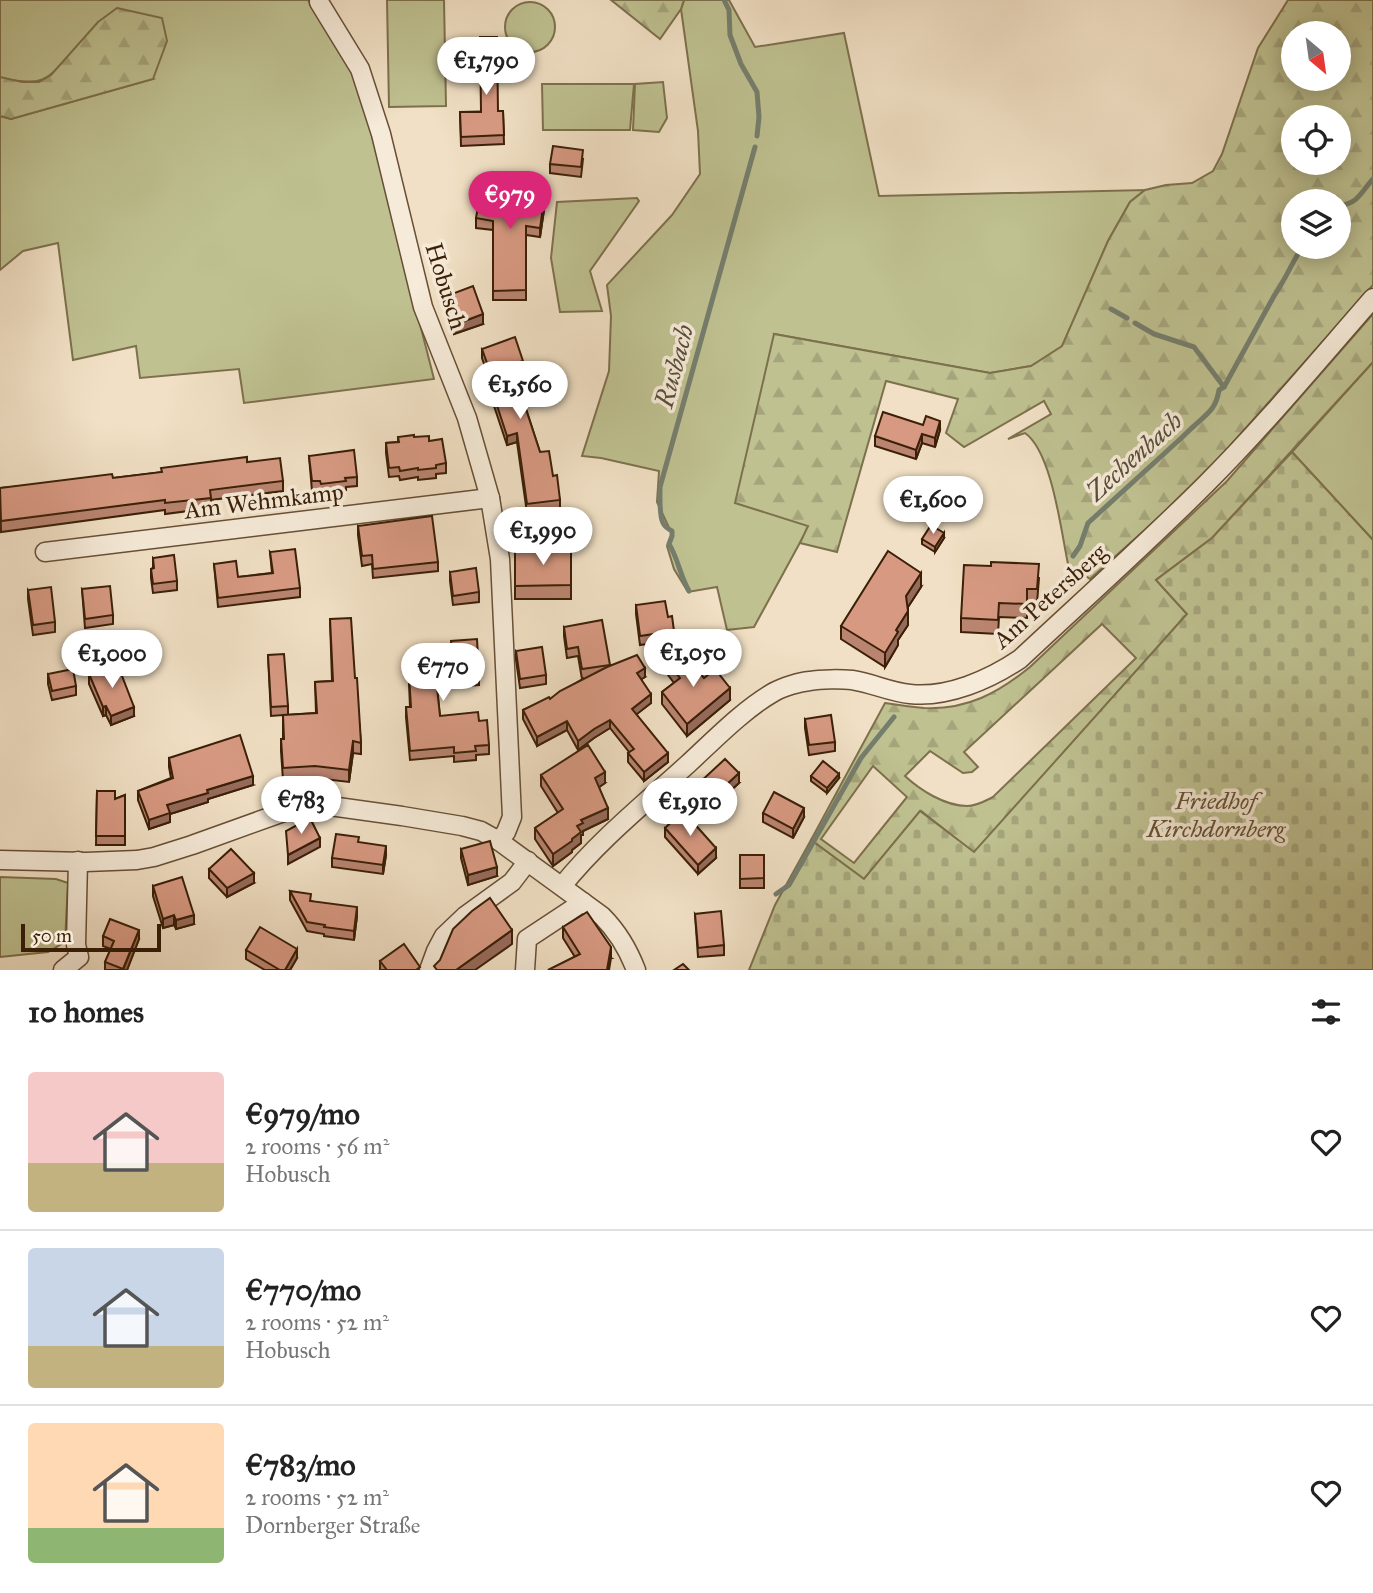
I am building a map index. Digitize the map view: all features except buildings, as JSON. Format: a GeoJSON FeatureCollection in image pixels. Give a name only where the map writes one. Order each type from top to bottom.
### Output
{"type":"FeatureCollection","features":[{"type":"Feature","properties":{"kind":"street","name":"Hobusch"},"geometry":{"type":"LineString","coordinates":[[319,2],[360,69],[381,134],[423,307],[467,418],[490,498],[500,559],[512,817],[499,841]]}},
{"type":"Feature","properties":{"kind":"street","name":"Am Petersberg"},"geometry":{"type":"LineString","coordinates":[[562,887],[586,858],[631,815],[738,719],[776,691],[810,680],[852,680],[910,694],[937,692],[971,684],[1020,659],[1207,482],[1274,413],[1373,298]]}},
{"type":"Feature","properties":{"kind":"street","name":"Am Wehmkamp"},"geometry":{"type":"LineString","coordinates":[[44,552],[490,498]]}},
{"type":"Feature","properties":{"kind":"street"},"geometry":{"type":"LineString","coordinates":[[0,860],[78,862],[154,857],[292,809],[323,805],[462,826],[481,831],[499,841],[602,916],[615,929],[636,970]]}},
{"type":"Feature","properties":{"kind":"street"},"geometry":{"type":"LineString","coordinates":[[429,970],[444,936],[465,916],[512,882],[528,861]]}},
{"type":"Feature","properties":{"kind":"street"},"geometry":{"type":"LineString","coordinates":[[63,970],[79,957],[76,946],[78,862]]}},
{"type":"Feature","properties":{"kind":"street"},"geometry":{"type":"LineString","coordinates":[[525,970],[527,939],[583,902]]}},
{"type":"Feature","properties":{"kind":"green space"},"geometry":{"type":"Polygon","coordinates":[[[0,0],[308,0],[352,70],[361,93],[434,379],[244,403],[239,369],[140,378],[136,346],[73,360],[58,243],[23,251],[0,270],[0,116],[11,119],[153,79],[73,52],[43,79],[28,82],[3,79],[0,77],[0,0]]]}},
{"type":"Feature","properties":{"kind":"green space"},"geometry":{"type":"Polygon","coordinates":[[[387,0],[444,0],[446,106],[389,107],[387,0]]]}},
{"type":"Feature","properties":{"kind":"green space"},"geometry":{"type":"Polygon","coordinates":[[[611,0],[684,0],[681,9],[660,39],[611,0]]]}},
{"type":"Feature","properties":{"kind":"green space"},"geometry":{"type":"Polygon","coordinates":[[[684,0],[729,0],[755,47],[844,33],[879,196],[1145,190],[1130,202],[1108,241],[1062,347],[1031,366],[990,373],[774,334],[809,526],[754,627],[727,630],[717,587],[688,592],[674,569],[667,546],[672,534],[657,502],[659,471],[582,456],[609,371],[611,316],[607,285],[672,215],[700,174],[698,131],[681,9],[684,0]]]}},
{"type":"Feature","properties":{"kind":"green space"},"geometry":{"type":"Polygon","coordinates":[[[1288,0],[1373,0],[1373,285],[1196,484],[1090,579],[1068,564],[1049,474],[1034,443],[1025,433],[1008,439],[1051,414],[1044,401],[964,447],[946,433],[958,399],[886,381],[837,552],[800,543],[808,526],[735,503],[774,334],[990,373],[1031,366],[1062,346],[1108,241],[1130,202],[1145,190],[1192,183],[1213,171],[1222,154],[1258,48],[1288,0]]]}},
{"type":"Feature","properties":{"kind":"green space"},"geometry":{"type":"Polygon","coordinates":[[[530,2],[548,9],[555,27],[548,45],[530,52],[512,45],[505,27],[512,9],[530,2]]]}},
{"type":"Feature","properties":{"kind":"green space"},"geometry":{"type":"Polygon","coordinates":[[[117,8],[162,18],[167,41],[153,79],[11,119],[0,116],[0,77],[22,82],[39,82],[51,75],[98,22],[117,8]]]}},
{"type":"Feature","properties":{"kind":"green space"},"geometry":{"type":"Polygon","coordinates":[[[663,82],[667,118],[659,132],[633,130],[635,84],[663,82]]]}},
{"type":"Feature","properties":{"kind":"green space"},"geometry":{"type":"Polygon","coordinates":[[[542,84],[634,84],[630,130],[543,130],[542,84]]]}},
{"type":"Feature","properties":{"kind":"green space"},"geometry":{"type":"Polygon","coordinates":[[[637,198],[639,201],[590,271],[602,311],[560,312],[551,258],[557,202],[637,198]]]}},
{"type":"Feature","properties":{"kind":"green space"},"geometry":{"type":"Polygon","coordinates":[[[1373,314],[1373,362],[1212,538],[1156,580],[1187,614],[974,853],[921,811],[864,879],[811,840],[885,703],[924,708],[954,706],[981,698],[1006,685],[1030,667],[1227,481],[1373,314]],[[1102,624],[964,752],[978,767],[972,772],[963,773],[930,751],[905,776],[925,792],[950,803],[971,806],[993,797],[1136,658],[1102,624]],[[873,766],[821,839],[854,863],[907,797],[873,766]]]}},
{"type":"Feature","properties":{"kind":"green space"},"geometry":{"type":"Polygon","coordinates":[[[1373,362],[1373,540],[1292,452],[1373,362]]]}},
{"type":"Feature","properties":{"kind":"green space","name":"Friedhof Kirchdornberg"},"geometry":{"type":"Polygon","coordinates":[[[1292,452],[1373,540],[1373,970],[749,970],[775,905],[811,840],[864,879],[920,811],[974,852],[1187,614],[1156,580],[1212,538],[1292,452]]]}},
{"type":"Feature","properties":{"kind":"green space"},"geometry":{"type":"Polygon","coordinates":[[[0,877],[56,879],[68,883],[65,942],[48,952],[0,957],[0,877]]]}},
{"type":"Feature","properties":{"kind":"waterway","name":"Rusbach"},"geometry":{"type":"LineString","coordinates":[[724,0],[729,10],[730,35],[741,64],[757,92],[757,136]]}},
{"type":"Feature","properties":{"kind":"waterway","name":"Rusbach"},"geometry":{"type":"LineString","coordinates":[[689,591],[669,544],[672,531],[662,520],[660,487],[755,147]]}},
{"type":"Feature","properties":{"kind":"waterway","name":"Zechenbach"},"geometry":{"type":"LineString","coordinates":[[1351,202],[1373,179]]}},
{"type":"Feature","properties":{"kind":"waterway","name":"Zechenbach"},"geometry":{"type":"LineString","coordinates":[[1073,556],[1080,546],[1088,523],[1211,410],[1219,390],[1224,387],[1296,259]]}},
{"type":"Feature","properties":{"kind":"waterway","name":"Zechenbach"},"geometry":{"type":"LineString","coordinates":[[1111,309],[1127,318]]}},
{"type":"Feature","properties":{"kind":"waterway","name":"Zechenbach"},"geometry":{"type":"LineString","coordinates":[[1135,323],[1154,334],[1194,347],[1224,387]]}},
{"type":"Feature","properties":{"kind":"waterway","name":"Zechenbach"},"geometry":{"type":"LineString","coordinates":[[776,894],[789,885],[861,758],[894,717]]}}]}
